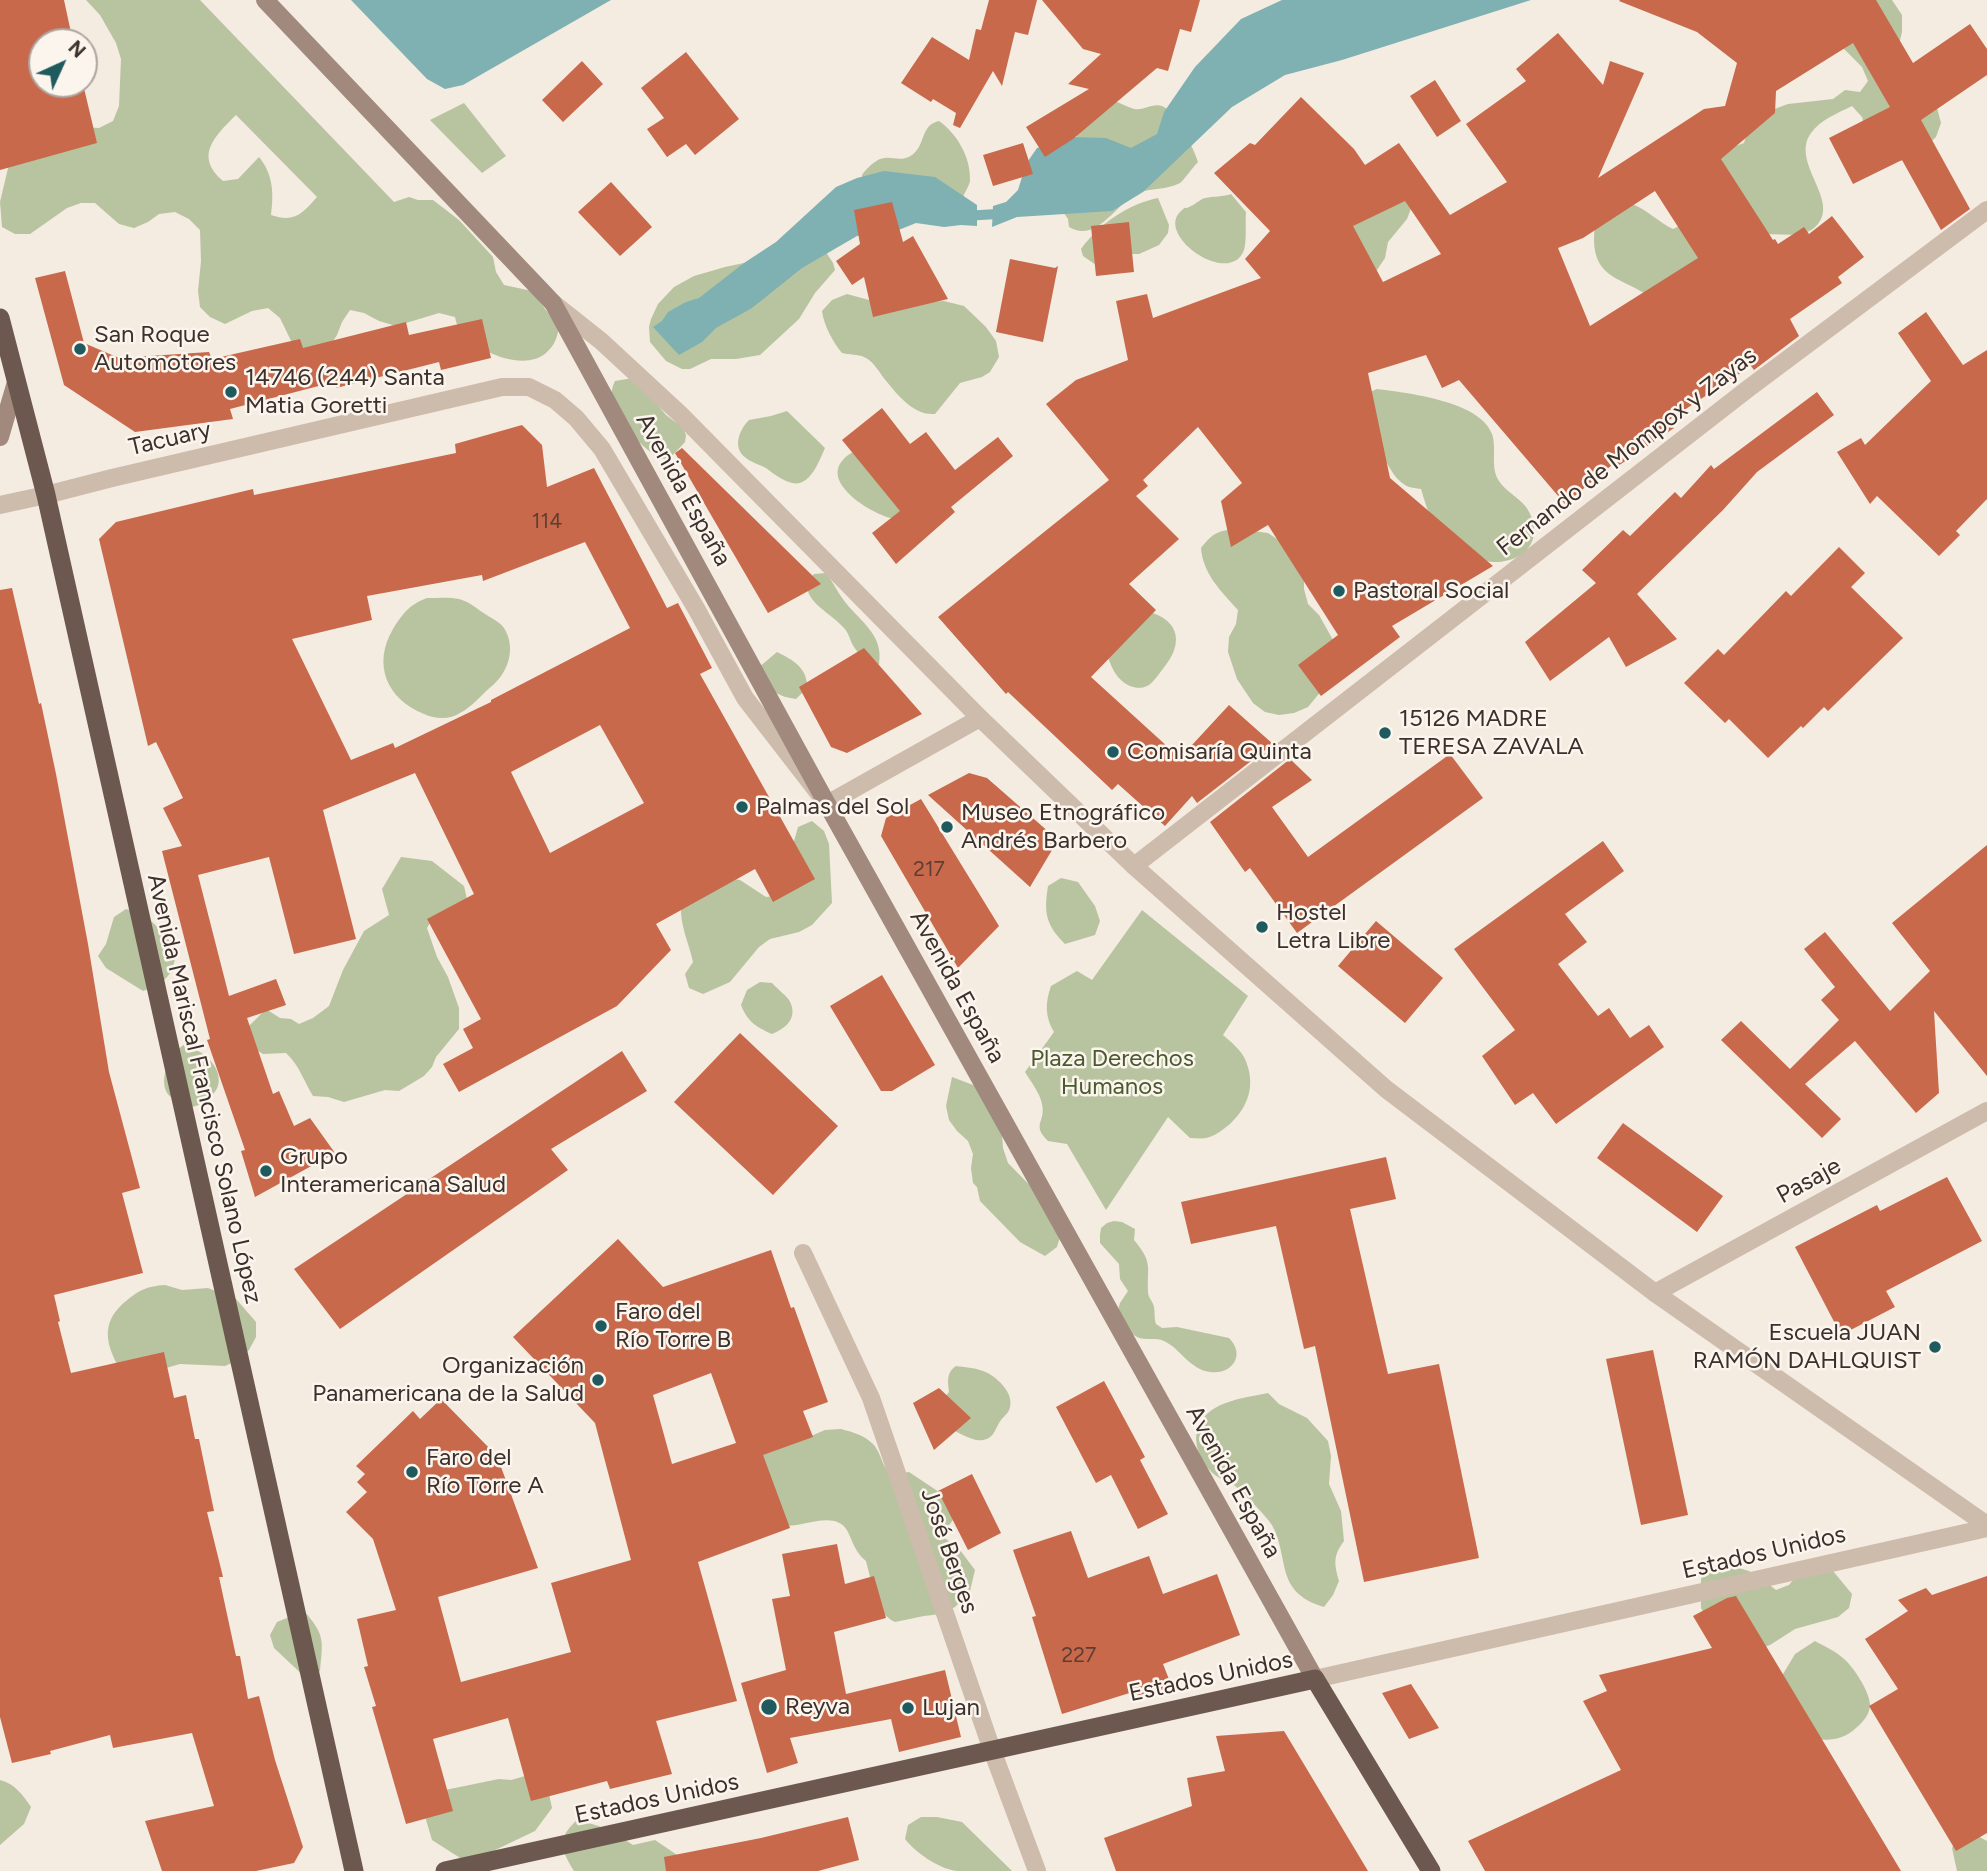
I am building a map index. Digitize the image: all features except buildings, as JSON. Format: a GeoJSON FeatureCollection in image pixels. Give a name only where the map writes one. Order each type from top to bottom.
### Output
{"type":"FeatureCollection","features":[{"type":"Feature","properties":{"kind":"highway","name":"Avenida Mariscal Francisco Solano López"},"geometry":{"type":"LineString","coordinates":[[0,318],[46,495],[354,1871]]}},
{"type":"Feature","properties":{"kind":"highway","name":"Estados Unidos"},"geometry":{"type":"LineString","coordinates":[[445,1871],[1315,1679]]}},
{"type":"Feature","properties":{"kind":"highway","name":"Avenida España"},"geometry":{"type":"LineString","coordinates":[[1315,1679],[1431,1871]]}},
{"type":"Feature","properties":{"kind":"main road","name":"Avenida España"},"geometry":{"type":"LineString","coordinates":[[265,0],[553,303],[827,804],[1315,1679]]}},
{"type":"Feature","properties":{"kind":"main road"},"geometry":{"type":"LineString","coordinates":[[0,437],[16,382]]}},
{"type":"Feature","properties":{"kind":"street","name":"Fernando de Mompox y Zayas"},"geometry":{"type":"LineString","coordinates":[[1134,866],[1749,388],[1987,209]]}},
{"type":"Feature","properties":{"kind":"street"},"geometry":{"type":"LineString","coordinates":[[553,303],[601,341],[680,414],[979,718],[1134,866],[1386,1089],[1655,1293],[1987,1527]]}},
{"type":"Feature","properties":{"kind":"street","name":"Tacuary"},"geometry":{"type":"LineString","coordinates":[[0,505],[502,387],[529,387],[555,400],[576,418],[602,449],[697,610],[745,698],[827,804]]}},
{"type":"Feature","properties":{"kind":"street"},"geometry":{"type":"LineString","coordinates":[[827,804],[979,718]]}},
{"type":"Feature","properties":{"kind":"street","name":"Pasaje"},"geometry":{"type":"LineString","coordinates":[[1655,1293],[1987,1111]]}},
{"type":"Feature","properties":{"kind":"street","name":"José Berges"},"geometry":{"type":"LineString","coordinates":[[803,1252],[871,1398],[992,1750],[1037,1871]]}},
{"type":"Feature","properties":{"kind":"street","name":"Estados Unidos"},"geometry":{"type":"LineString","coordinates":[[1315,1679],[1987,1527]]}},
{"type":"Feature","properties":{"kind":"green space"},"geometry":{"type":"Polygon","coordinates":[[[86,0],[200,0],[394,202],[409,197],[433,200],[459,220],[493,257],[496,272],[504,285],[532,291],[559,328],[552,347],[538,358],[515,360],[479,347],[460,330],[455,317],[439,313],[396,326],[350,310],[320,361],[294,347],[280,318],[268,308],[252,311],[225,324],[210,317],[200,307],[200,230],[189,219],[175,212],[159,214],[134,228],[119,224],[95,203],[81,203],[67,208],[30,234],[15,234],[2,227],[0,202],[9,164],[65,126],[99,128],[113,121],[119,106],[121,59],[116,43],[100,15],[86,0]],[[236,115],[210,147],[210,163],[223,181],[238,179],[259,157],[271,184],[271,215],[292,217],[307,208],[317,197],[236,115]]]}},
{"type":"Feature","properties":{"kind":"green space"},"geometry":{"type":"Polygon","coordinates":[[[1818,0],[1892,0],[1902,15],[1902,32],[1895,61],[1937,108],[1941,123],[1936,137],[1913,159],[1899,161],[1866,132],[1862,117],[1852,106],[1819,124],[1806,144],[1806,156],[1823,203],[1823,214],[1812,230],[1757,237],[1655,300],[1610,274],[1602,267],[1597,257],[1594,243],[1595,225],[1632,204],[1673,229],[1717,208],[1718,160],[1730,148],[1744,143],[1749,125],[1761,114],[1788,104],[1833,99],[1845,90],[1860,92],[1868,81],[1862,67],[1830,35],[1818,0]]]}},
{"type":"Feature","properties":{"kind":"green space"},"geometry":{"type":"Polygon","coordinates":[[[1113,100],[1134,109],[1158,105],[1167,109],[1193,148],[1198,162],[1180,183],[1138,193],[1097,226],[1079,231],[1069,227],[1068,219],[1046,187],[1076,140],[1080,117],[1113,100]]]}},
{"type":"Feature","properties":{"kind":"green space"},"geometry":{"type":"Polygon","coordinates":[[[464,103],[506,156],[482,173],[430,120],[464,103]]]}},
{"type":"Feature","properties":{"kind":"green space"},"geometry":{"type":"Polygon","coordinates":[[[939,121],[957,139],[968,163],[970,181],[963,197],[862,183],[862,175],[877,160],[900,159],[912,155],[929,127],[939,121]]]}},
{"type":"Feature","properties":{"kind":"green space"},"geometry":{"type":"Polygon","coordinates":[[[1231,194],[1246,212],[1244,250],[1236,260],[1224,263],[1211,261],[1185,244],[1177,233],[1175,221],[1184,208],[1208,197],[1231,194]]]}},
{"type":"Feature","properties":{"kind":"green space"},"geometry":{"type":"Polygon","coordinates":[[[1404,197],[1412,206],[1407,219],[1388,242],[1385,258],[1373,276],[1338,222],[1404,197]]]}},
{"type":"Feature","properties":{"kind":"green space"},"geometry":{"type":"Polygon","coordinates":[[[1158,198],[1169,225],[1168,233],[1159,245],[1139,254],[1123,254],[1096,265],[1083,256],[1081,249],[1105,223],[1125,210],[1158,198]]]}},
{"type":"Feature","properties":{"kind":"green space"},"geometry":{"type":"Polygon","coordinates":[[[824,249],[835,270],[815,293],[799,319],[760,355],[711,359],[690,369],[682,369],[666,361],[650,342],[649,327],[658,304],[674,287],[694,276],[744,263],[759,264],[824,249]]]}},
{"type":"Feature","properties":{"kind":"green space"},"geometry":{"type":"Polygon","coordinates":[[[847,294],[869,300],[873,295],[929,302],[944,301],[964,306],[996,341],[999,357],[990,372],[960,383],[935,414],[919,411],[899,396],[870,360],[842,353],[835,344],[822,311],[832,300],[847,294]]]}},
{"type":"Feature","properties":{"kind":"green space"},"geometry":{"type":"Polygon","coordinates":[[[633,378],[666,415],[683,428],[685,442],[670,458],[659,458],[649,451],[615,414],[611,395],[615,381],[633,378]]]}},
{"type":"Feature","properties":{"kind":"green space"},"geometry":{"type":"Polygon","coordinates":[[[1377,389],[1459,406],[1485,423],[1492,434],[1496,476],[1502,486],[1525,505],[1533,524],[1531,544],[1522,554],[1501,562],[1489,562],[1433,519],[1421,489],[1407,486],[1397,478],[1384,457],[1363,395],[1377,389]]]}},
{"type":"Feature","properties":{"kind":"green space"},"geometry":{"type":"Polygon","coordinates":[[[787,411],[825,448],[812,473],[800,483],[787,481],[748,460],[738,444],[742,429],[749,420],[787,411]]]}},
{"type":"Feature","properties":{"kind":"green space"},"geometry":{"type":"Polygon","coordinates":[[[872,445],[909,499],[895,519],[864,506],[839,480],[838,470],[842,461],[856,451],[872,445]]]}},
{"type":"Feature","properties":{"kind":"green space"},"geometry":{"type":"Polygon","coordinates":[[[1238,529],[1268,533],[1283,543],[1304,574],[1308,604],[1319,615],[1333,640],[1327,684],[1308,707],[1294,713],[1279,715],[1265,712],[1253,703],[1237,679],[1228,652],[1229,637],[1236,624],[1238,610],[1209,574],[1201,548],[1217,533],[1238,529]]]}},
{"type":"Feature","properties":{"kind":"green space"},"geometry":{"type":"Polygon","coordinates":[[[826,573],[845,602],[875,637],[880,654],[879,664],[872,668],[856,650],[844,628],[811,597],[808,582],[814,574],[826,573]]]}},
{"type":"Feature","properties":{"kind":"green space"},"geometry":{"type":"Polygon","coordinates":[[[427,598],[455,598],[469,603],[497,621],[504,628],[510,643],[507,666],[499,679],[469,707],[447,718],[438,718],[411,708],[392,690],[384,668],[387,642],[393,629],[407,610],[427,598]]]}},
{"type":"Feature","properties":{"kind":"green space"},"geometry":{"type":"Polygon","coordinates":[[[1140,610],[1163,618],[1175,631],[1176,640],[1170,659],[1155,679],[1147,686],[1137,688],[1118,677],[1103,643],[1140,610]]]}},
{"type":"Feature","properties":{"kind":"green space"},"geometry":{"type":"Polygon","coordinates":[[[777,652],[794,662],[805,675],[807,688],[796,699],[782,696],[772,690],[758,668],[777,652]]]}},
{"type":"Feature","properties":{"kind":"green space"},"geometry":{"type":"Polygon","coordinates":[[[812,821],[824,831],[829,844],[832,903],[812,925],[799,932],[770,939],[759,947],[730,982],[703,994],[689,988],[685,974],[693,962],[683,927],[681,906],[727,878],[740,880],[766,897],[781,895],[793,870],[794,841],[798,827],[812,821]]]}},
{"type":"Feature","properties":{"kind":"green space"},"geometry":{"type":"Polygon","coordinates":[[[401,857],[432,861],[464,886],[469,908],[434,916],[427,928],[459,1008],[459,1029],[424,1076],[399,1091],[385,1090],[344,1102],[313,1096],[298,1068],[286,1053],[263,1054],[250,1046],[246,1029],[266,1009],[280,1018],[291,1019],[299,1024],[329,1006],[343,970],[364,931],[389,915],[382,889],[401,857]]]}},
{"type":"Feature","properties":{"kind":"green space"},"geometry":{"type":"Polygon","coordinates":[[[1061,878],[1078,882],[1095,906],[1100,921],[1095,935],[1065,944],[1053,930],[1046,911],[1048,886],[1061,878]]]}},
{"type":"Feature","properties":{"kind":"green space"},"geometry":{"type":"Polygon","coordinates":[[[126,909],[149,919],[176,948],[174,965],[168,976],[158,985],[143,991],[106,968],[98,956],[106,944],[114,917],[126,909]]]}},
{"type":"Feature","properties":{"kind":"green space","name":"Plaza Derechos Humanos"},"geometry":{"type":"Polygon","coordinates":[[[1142,910],[1248,996],[1223,1035],[1245,1059],[1250,1086],[1246,1102],[1237,1117],[1222,1131],[1210,1137],[1190,1138],[1168,1117],[1106,1210],[1067,1144],[1048,1141],[1040,1131],[1043,1110],[1041,1100],[1025,1072],[1054,1032],[1047,1010],[1051,986],[1077,971],[1092,980],[1142,910]]]}},
{"type":"Feature","properties":{"kind":"green space"},"geometry":{"type":"Polygon","coordinates":[[[760,982],[772,983],[791,1004],[791,1019],[772,1034],[753,1023],[741,1005],[747,990],[760,982]]]}},
{"type":"Feature","properties":{"kind":"green space"},"geometry":{"type":"Polygon","coordinates":[[[191,1042],[196,1047],[194,1049],[212,1063],[219,1076],[219,1083],[211,1096],[199,1105],[191,1107],[183,1105],[167,1093],[164,1077],[173,1055],[191,1042]]]}},
{"type":"Feature","properties":{"kind":"green space"},"geometry":{"type":"Polygon","coordinates":[[[952,1077],[989,1091],[1008,1163],[1050,1206],[1061,1233],[1057,1247],[1045,1256],[1020,1242],[980,1201],[977,1187],[973,1183],[973,1154],[968,1141],[949,1120],[946,1106],[952,1077]]]}},
{"type":"Feature","properties":{"kind":"green space"},"geometry":{"type":"Polygon","coordinates":[[[1114,1221],[1135,1229],[1134,1240],[1148,1264],[1148,1294],[1156,1324],[1162,1328],[1177,1327],[1229,1338],[1236,1351],[1236,1357],[1230,1367],[1218,1372],[1203,1370],[1164,1341],[1140,1338],[1131,1332],[1118,1310],[1128,1291],[1120,1279],[1119,1264],[1100,1243],[1101,1228],[1114,1221]]]}},
{"type":"Feature","properties":{"kind":"green space"},"geometry":{"type":"Polygon","coordinates":[[[165,1285],[182,1290],[208,1288],[236,1299],[256,1322],[256,1337],[249,1350],[238,1360],[225,1366],[180,1364],[166,1368],[117,1364],[108,1338],[113,1315],[140,1291],[165,1285]]]}},
{"type":"Feature","properties":{"kind":"green space"},"geometry":{"type":"Polygon","coordinates":[[[956,1366],[988,1373],[998,1380],[1009,1396],[1009,1411],[987,1439],[974,1440],[948,1428],[940,1403],[949,1392],[949,1374],[956,1366]]]}},
{"type":"Feature","properties":{"kind":"green space"},"geometry":{"type":"Polygon","coordinates":[[[1268,1393],[1279,1404],[1307,1418],[1328,1441],[1331,1456],[1329,1484],[1341,1511],[1344,1541],[1336,1560],[1339,1581],[1324,1607],[1308,1601],[1298,1593],[1287,1574],[1273,1527],[1233,1484],[1213,1473],[1198,1451],[1197,1431],[1208,1414],[1226,1403],[1268,1393]]]}},
{"type":"Feature","properties":{"kind":"green space"},"geometry":{"type":"Polygon","coordinates":[[[841,1429],[858,1434],[873,1444],[888,1470],[909,1472],[942,1494],[953,1520],[941,1535],[960,1550],[975,1570],[970,1591],[955,1607],[941,1614],[895,1622],[891,1620],[878,1609],[866,1561],[857,1551],[844,1526],[838,1522],[824,1520],[778,1526],[734,1445],[811,1436],[825,1430],[841,1429]]]}},
{"type":"Feature","properties":{"kind":"green space"},"geometry":{"type":"Polygon","coordinates":[[[1709,1567],[1746,1570],[1776,1590],[1789,1585],[1799,1573],[1833,1571],[1852,1594],[1849,1608],[1838,1617],[1795,1629],[1770,1645],[1755,1650],[1708,1621],[1701,1608],[1701,1579],[1709,1567]]]}},
{"type":"Feature","properties":{"kind":"green space"},"geometry":{"type":"Polygon","coordinates":[[[304,1611],[316,1626],[322,1645],[320,1671],[307,1679],[274,1648],[270,1635],[277,1622],[304,1611]]]}},
{"type":"Feature","properties":{"kind":"green space"},"geometry":{"type":"Polygon","coordinates":[[[1815,1641],[1847,1662],[1867,1693],[1870,1708],[1864,1720],[1847,1735],[1827,1740],[1816,1739],[1780,1679],[1795,1654],[1815,1641]]]}},
{"type":"Feature","properties":{"kind":"green space"},"geometry":{"type":"Polygon","coordinates":[[[525,1776],[549,1794],[552,1808],[535,1831],[468,1863],[432,1840],[424,1813],[440,1791],[525,1776]]]}},
{"type":"Feature","properties":{"kind":"green space"},"geometry":{"type":"Polygon","coordinates":[[[0,1780],[14,1787],[31,1807],[24,1824],[0,1845],[0,1780]]]}},
{"type":"Feature","properties":{"kind":"green space"},"geometry":{"type":"Polygon","coordinates":[[[921,1817],[962,1822],[1012,1871],[956,1871],[928,1859],[905,1839],[908,1825],[921,1817]]]}},
{"type":"Feature","properties":{"kind":"green space"},"geometry":{"type":"Polygon","coordinates":[[[576,1821],[599,1826],[633,1845],[655,1840],[680,1857],[688,1871],[574,1871],[566,1857],[563,1844],[566,1833],[576,1821]]]}},
{"type":"Feature","properties":{"kind":"green space"},"geometry":{"type":"Polygon","coordinates":[[[1974,1834],[1987,1841],[1987,1871],[1957,1871],[1952,1848],[1959,1835],[1974,1834]]]}},
{"type":"Feature","properties":{"kind":"water"},"geometry":{"type":"Polygon","coordinates":[[[351,0],[611,0],[463,85],[445,89],[427,79],[351,0]]]}},
{"type":"Feature","properties":{"kind":"water"},"geometry":{"type":"Polygon","coordinates":[[[1282,0],[1531,0],[1342,60],[1285,75],[1232,107],[1143,192],[1112,211],[1017,217],[992,227],[993,206],[1006,202],[1018,190],[1026,164],[1037,148],[1071,137],[1106,138],[1131,148],[1157,134],[1164,112],[1195,67],[1241,19],[1282,0]]]}},
{"type":"Feature","properties":{"kind":"water"},"geometry":{"type":"Polygon","coordinates":[[[884,171],[935,177],[977,205],[977,226],[944,227],[916,223],[896,231],[857,236],[802,268],[752,308],[716,328],[702,342],[679,355],[653,327],[662,321],[668,312],[699,298],[776,242],[836,187],[884,171]]]}},
{"type":"Feature","properties":{"kind":"waterway"},"geometry":{"type":"LineString","coordinates":[[964,216],[997,214],[1003,211]]}},
{"type":"Feature","properties":{"kind":"place","name":"San Roque Automotores"},"geometry":{"type":"Point","coordinates":[80,349]}},
{"type":"Feature","properties":{"kind":"place","name":"14746 (244) Santa Matia Goretti"},"geometry":{"type":"Point","coordinates":[231,392]}},
{"type":"Feature","properties":{"kind":"place","name":"Pastoral Social"},"geometry":{"type":"Point","coordinates":[1339,591]}},
{"type":"Feature","properties":{"kind":"place","name":"15126 MADRE TERESA ZAVALA"},"geometry":{"type":"Point","coordinates":[1385,733]}},
{"type":"Feature","properties":{"kind":"place","name":"Comisaría Quinta"},"geometry":{"type":"Point","coordinates":[1113,752]}},
{"type":"Feature","properties":{"kind":"place","name":"Palmas del Sol"},"geometry":{"type":"Point","coordinates":[742,807]}},
{"type":"Feature","properties":{"kind":"place","name":"Museo Etnográfico Andrés Barbero"},"geometry":{"type":"Point","coordinates":[947,827]}},
{"type":"Feature","properties":{"kind":"place","name":"Hostel Letra Libre"},"geometry":{"type":"Point","coordinates":[1262,927]}},
{"type":"Feature","properties":{"kind":"place","name":"Grupo Interamericana Salud"},"geometry":{"type":"Point","coordinates":[266,1171]}},
{"type":"Feature","properties":{"kind":"place","name":"Faro del Río Torre B"},"geometry":{"type":"Point","coordinates":[601,1326]}},
{"type":"Feature","properties":{"kind":"place","name":"Escuela JUAN RAMÓN DAHLQUIST"},"geometry":{"type":"Point","coordinates":[1935,1347]}},
{"type":"Feature","properties":{"kind":"place","name":"Organización Panamericana de la Salud"},"geometry":{"type":"Point","coordinates":[598,1380]}},
{"type":"Feature","properties":{"kind":"place","name":"Faro del Río Torre A"},"geometry":{"type":"Point","coordinates":[412,1472]}},
{"type":"Feature","properties":{"kind":"place","name":"Reyva"},"geometry":{"type":"Point","coordinates":[769,1707]}},
{"type":"Feature","properties":{"kind":"place","name":"Lujan"},"geometry":{"type":"Point","coordinates":[908,1708]}}]}
